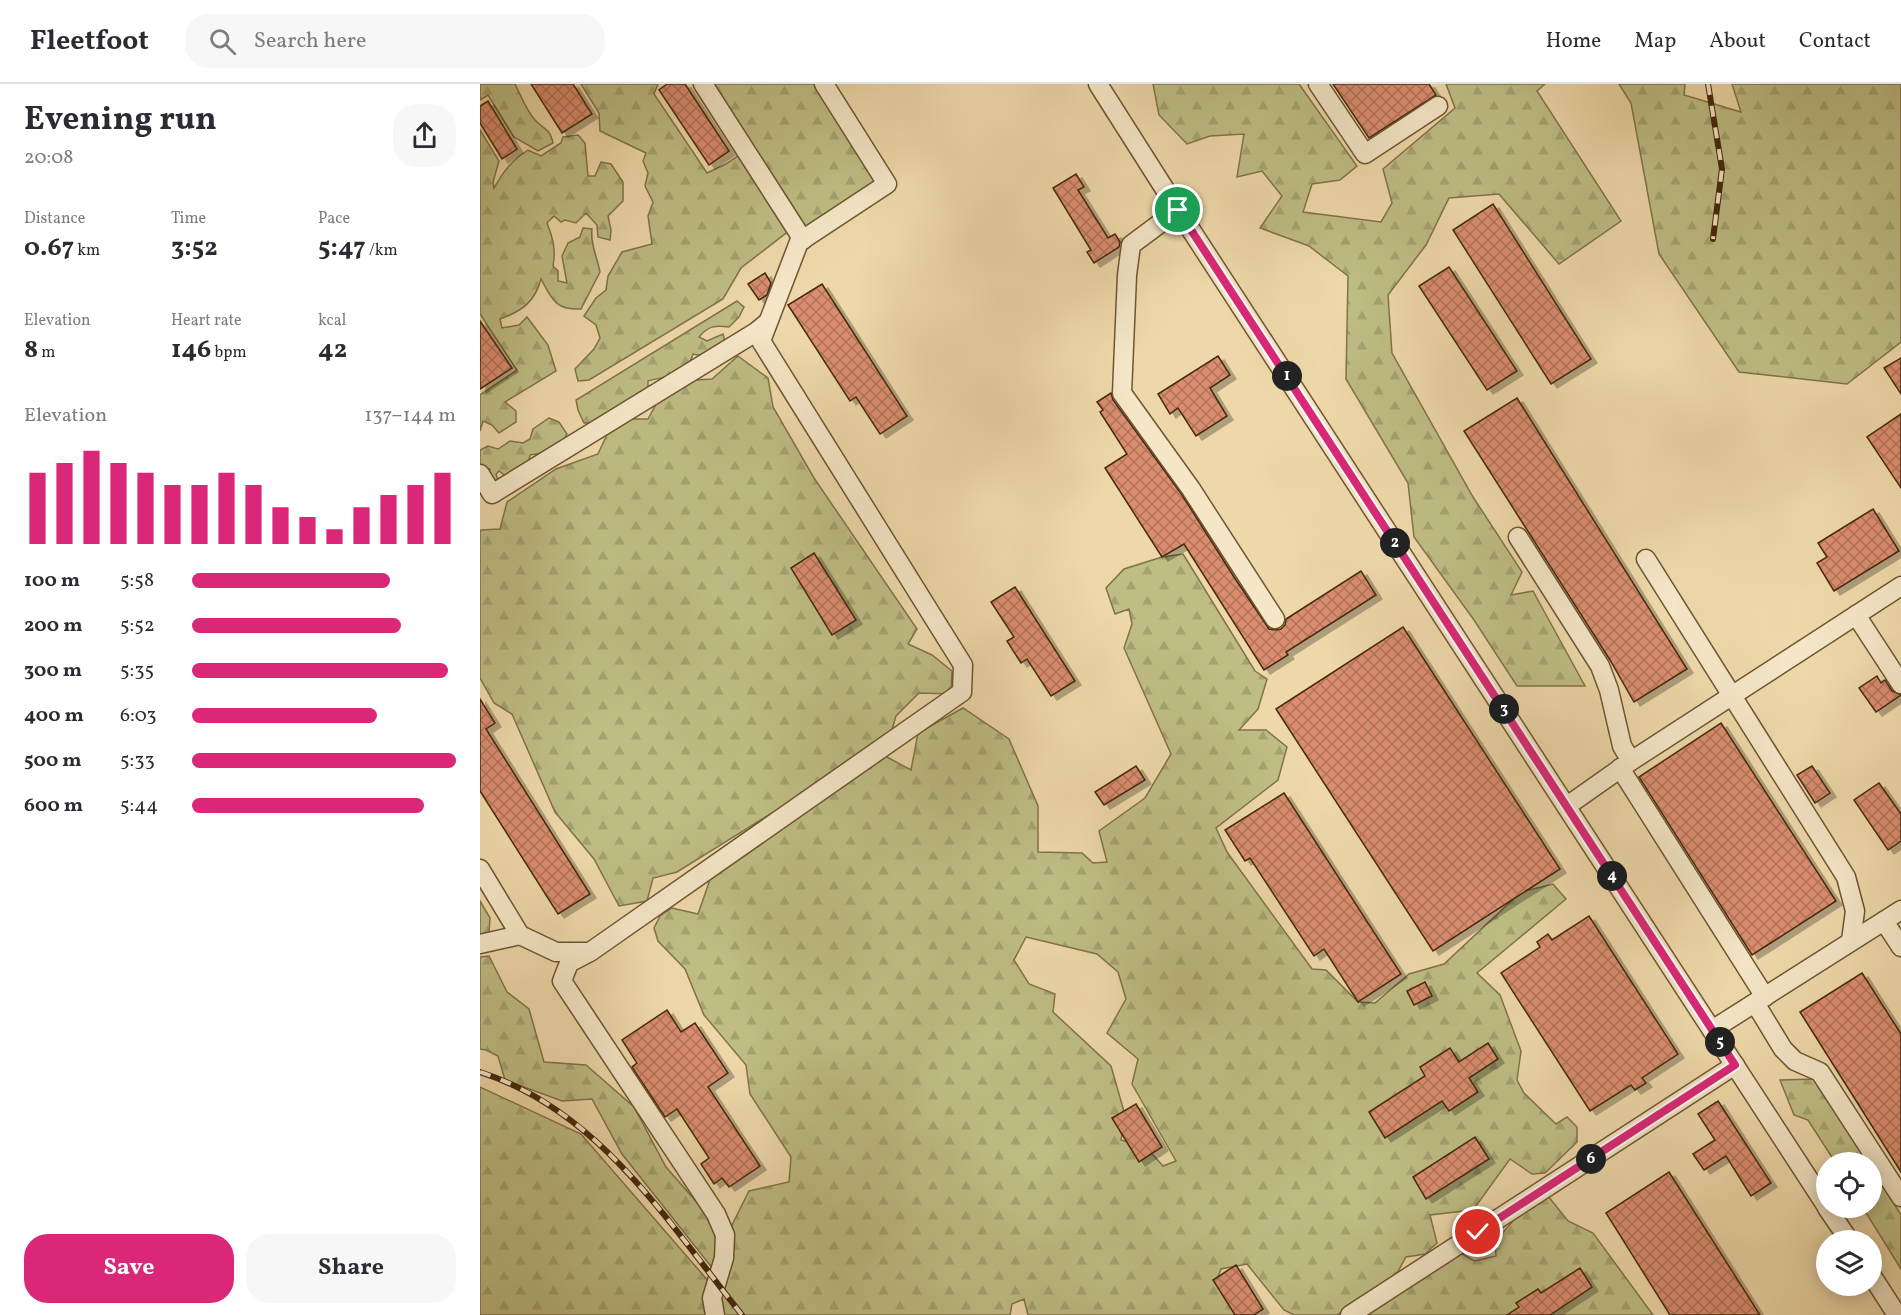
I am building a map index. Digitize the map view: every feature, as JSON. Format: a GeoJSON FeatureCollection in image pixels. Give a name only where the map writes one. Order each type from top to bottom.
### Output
{"type":"FeatureCollection","features":[{"type":"Feature","properties":{"kind":"lane"},"geometry":{"type":"LineString","coordinates":[[703,84],[803,240]]}},
{"type":"Feature","properties":{"kind":"lane"},"geometry":{"type":"LineString","coordinates":[[715,1315],[712,1298],[723,1258],[725,1235],[716,1214],[562,981],[569,963],[590,952],[962,692],[963,665],[761,341],[799,242],[887,184],[824,84]]}},
{"type":"Feature","properties":{"kind":"lane"},"geometry":{"type":"LineString","coordinates":[[1098,84],[1816,1190]]}},
{"type":"Feature","properties":{"kind":"lane"},"geometry":{"type":"LineString","coordinates":[[1318,84],[1365,154],[1438,106]]}},
{"type":"Feature","properties":{"kind":"lane"},"geometry":{"type":"LineString","coordinates":[[1178,210],[1131,246],[1126,275],[1122,393],[1191,489],[1275,619]]}},
{"type":"Feature","properties":{"kind":"lane"},"geometry":{"type":"LineString","coordinates":[[480,474],[486,498],[756,332],[768,322]]}},
{"type":"Feature","properties":{"kind":"lane"},"geometry":{"type":"LineString","coordinates":[[1518,537],[1599,666],[1609,690],[1626,765],[1760,1000],[1783,1049],[1795,1061],[1820,1072],[1901,1197]]}},
{"type":"Feature","properties":{"kind":"lane"},"geometry":{"type":"LineString","coordinates":[[1646,559],[1846,877],[1855,911],[1851,941]]}},
{"type":"Feature","properties":{"kind":"lane"},"geometry":{"type":"LineString","coordinates":[[1567,806],[1901,586]]}},
{"type":"Feature","properties":{"kind":"lane"},"geometry":{"type":"LineString","coordinates":[[1857,615],[1901,684]]}},
{"type":"Feature","properties":{"kind":"lane"},"geometry":{"type":"LineString","coordinates":[[480,868],[520,935],[556,952],[590,952]]}},
{"type":"Feature","properties":{"kind":"lane"},"geometry":{"type":"LineString","coordinates":[[1712,1030],[1901,910]]}},
{"type":"Feature","properties":{"kind":"lane"},"geometry":{"type":"LineString","coordinates":[[1884,921],[1901,947]]}},
{"type":"Feature","properties":{"kind":"lane"},"geometry":{"type":"LineString","coordinates":[[480,944],[520,935]]}},
{"type":"Feature","properties":{"kind":"lane"},"geometry":{"type":"LineString","coordinates":[[1350,1315],[1735,1065]]}},
{"type":"Feature","properties":{"kind":"lane"},"geometry":{"type":"LineString","coordinates":[[1882,1292],[1897,1315]]}},
{"type":"Feature","properties":{"kind":"green space"},"geometry":{"type":"Polygon","coordinates":[[[480,84],[515,84],[529,112],[548,132],[553,143],[538,151],[514,137],[488,95],[480,100],[480,84]]]}},
{"type":"Feature","properties":{"kind":"green space"},"geometry":{"type":"Polygon","coordinates":[[[581,84],[658,84],[654,94],[707,173],[738,156],[748,163],[790,230],[741,268],[723,299],[589,380],[578,381],[575,369],[594,349],[600,338],[596,325],[584,316],[596,298],[606,290],[608,276],[622,252],[652,244],[648,216],[653,202],[645,186],[648,173],[643,161],[646,153],[600,131],[599,113],[581,84]]]}},
{"type":"Feature","properties":{"kind":"green space"},"geometry":{"type":"Polygon","coordinates":[[[710,84],[817,84],[877,180],[805,228],[710,84]]]}},
{"type":"Feature","properties":{"kind":"green space"},"geometry":{"type":"Polygon","coordinates":[[[1153,84],[1299,84],[1357,166],[1340,180],[1312,184],[1303,212],[1381,222],[1392,203],[1383,169],[1455,108],[1446,84],[1545,84],[1537,91],[1621,221],[1559,264],[1499,194],[1449,198],[1426,245],[1388,295],[1392,353],[1473,497],[1522,572],[1511,595],[1533,591],[1585,686],[1517,686],[1474,620],[1414,537],[1408,483],[1346,379],[1348,276],[1309,246],[1260,228],[1282,196],[1262,171],[1237,177],[1244,134],[1210,136],[1187,144],[1159,115],[1153,84]]]}},
{"type":"Feature","properties":{"kind":"green space"},"geometry":{"type":"Polygon","coordinates":[[[1619,84],[1685,84],[1684,95],[1741,112],[1732,84],[1901,84],[1901,342],[1847,384],[1739,372],[1659,254],[1631,103],[1619,84]]]}},
{"type":"Feature","properties":{"kind":"green space"},"geometry":{"type":"Polygon","coordinates":[[[480,130],[499,161],[493,182],[494,188],[508,167],[528,150],[541,156],[561,143],[563,137],[578,135],[585,143],[588,176],[595,176],[601,162],[611,164],[623,182],[623,201],[608,216],[611,230],[610,240],[598,237],[597,225],[586,213],[576,223],[565,220],[561,222],[554,216],[547,223],[553,244],[553,266],[558,271],[558,281],[567,283],[562,256],[568,243],[580,237],[583,228],[592,229],[593,245],[600,272],[581,309],[565,308],[555,302],[541,279],[535,294],[526,305],[515,313],[500,319],[502,328],[519,325],[527,317],[548,345],[556,371],[505,402],[516,411],[516,422],[499,433],[492,425],[483,421],[480,431],[480,395],[517,370],[480,314],[480,130]]]}},
{"type":"Feature","properties":{"kind":"green space"},"geometry":{"type":"Polygon","coordinates":[[[737,301],[744,307],[739,317],[729,327],[712,327],[699,337],[707,341],[723,334],[726,345],[709,357],[693,354],[686,367],[676,374],[648,381],[648,392],[597,423],[584,423],[576,400],[737,301]]]}},
{"type":"Feature","properties":{"kind":"green space"},"geometry":{"type":"Polygon","coordinates":[[[738,356],[768,378],[773,407],[814,478],[917,629],[908,644],[932,655],[952,671],[951,694],[919,693],[896,716],[889,740],[677,872],[653,878],[647,901],[619,906],[594,859],[555,812],[512,714],[494,703],[480,678],[480,532],[481,530],[500,529],[507,502],[556,469],[598,454],[609,430],[630,419],[648,419],[660,397],[680,381],[712,379],[738,356]]]}},
{"type":"Feature","properties":{"kind":"green space"},"geometry":{"type":"Polygon","coordinates":[[[549,418],[559,422],[567,434],[561,443],[542,453],[530,455],[528,466],[507,477],[499,471],[496,474],[499,484],[492,486],[490,469],[480,467],[480,450],[488,446],[498,449],[510,441],[523,443],[530,439],[533,429],[549,418]]]}},
{"type":"Feature","properties":{"kind":"green space"},"geometry":{"type":"Polygon","coordinates":[[[1183,554],[1255,671],[1267,679],[1258,709],[1239,730],[1266,730],[1287,747],[1278,780],[1216,828],[1227,852],[1312,969],[1326,970],[1358,1002],[1375,1003],[1409,974],[1444,964],[1521,892],[1553,884],[1566,899],[1477,973],[1500,995],[1521,1051],[1517,1080],[1524,1093],[1556,1124],[1567,1117],[1577,1127],[1577,1142],[1545,1173],[1532,1174],[1510,1159],[1473,1210],[1430,1215],[1437,1243],[1425,1254],[1406,1257],[1391,1284],[1337,1315],[1294,1315],[1284,1310],[1247,1264],[1221,1269],[1216,1282],[1238,1315],[1028,1315],[1024,1299],[1012,1304],[1010,1315],[480,1315],[480,1087],[581,1134],[716,1290],[721,1279],[622,1154],[592,1099],[562,1101],[505,1080],[498,1056],[480,1049],[480,957],[489,956],[507,992],[529,1009],[544,1062],[586,1065],[634,1107],[666,1167],[708,1215],[732,1225],[749,1191],[789,1182],[791,1157],[750,1094],[746,1065],[704,1015],[685,969],[658,941],[654,928],[660,916],[672,908],[698,914],[712,874],[885,756],[911,770],[918,733],[963,708],[1009,739],[1038,806],[1038,852],[1082,853],[1093,863],[1107,862],[1099,831],[1145,798],[1171,754],[1124,648],[1132,624],[1129,609],[1115,614],[1106,588],[1124,569],[1162,557],[1183,554]],[[1026,937],[1014,960],[1029,984],[1055,994],[1053,1012],[1111,1066],[1125,1115],[1121,1140],[1146,1147],[1163,1166],[1176,1161],[1132,1084],[1138,1059],[1107,1033],[1126,999],[1118,972],[1097,954],[1026,937]]]}},
{"type":"Feature","properties":{"kind":"green space"},"geometry":{"type":"Polygon","coordinates":[[[480,901],[490,918],[489,933],[480,935],[480,901]]]}},
{"type":"Feature","properties":{"kind":"green space"},"geometry":{"type":"Polygon","coordinates":[[[1817,1079],[1862,1152],[1829,1152],[1808,1120],[1794,1115],[1780,1080],[1817,1079]]]}},
{"type":"Feature","properties":{"kind":"green space"},"geometry":{"type":"Polygon","coordinates":[[[1882,1184],[1901,1215],[1901,1269],[1882,1238],[1882,1230],[1877,1230],[1869,1218],[1882,1218],[1882,1184]]]}},
{"type":"Feature","properties":{"kind":"green space"},"geometry":{"type":"Polygon","coordinates":[[[1548,1196],[1568,1221],[1593,1233],[1653,1315],[1350,1315],[1456,1250],[1474,1261],[1496,1256],[1495,1242],[1523,1209],[1548,1196]]]}},
{"type":"Feature","properties":{"kind":"building"},"geometry":{"type":"Polygon","coordinates":[[[531,84],[573,84],[592,114],[562,133],[531,84]]]}},
{"type":"Feature","properties":{"kind":"building"},"geometry":{"type":"Polygon","coordinates":[[[667,84],[685,84],[729,151],[709,165],[659,90],[667,84]]]}},
{"type":"Feature","properties":{"kind":"building"},"geometry":{"type":"Polygon","coordinates":[[[1333,84],[1429,84],[1436,95],[1369,138],[1333,84]]]}},
{"type":"Feature","properties":{"kind":"building"},"geometry":{"type":"Polygon","coordinates":[[[488,101],[517,149],[502,159],[480,123],[480,106],[488,101]]]}},
{"type":"Feature","properties":{"kind":"building"},"geometry":{"type":"Polygon","coordinates":[[[1076,174],[1084,187],[1078,190],[1108,238],[1115,234],[1120,242],[1119,247],[1094,263],[1087,252],[1091,250],[1053,188],[1076,174]]]}},
{"type":"Feature","properties":{"kind":"building"},"geometry":{"type":"Polygon","coordinates":[[[1493,204],[1591,359],[1551,384],[1453,230],[1493,204]]]}},
{"type":"Feature","properties":{"kind":"building"},"geometry":{"type":"Polygon","coordinates":[[[1449,267],[1517,371],[1487,390],[1419,286],[1449,267]]]}},
{"type":"Feature","properties":{"kind":"building"},"geometry":{"type":"Polygon","coordinates":[[[765,273],[771,283],[767,295],[759,300],[748,284],[765,273]]]}},
{"type":"Feature","properties":{"kind":"building"},"geometry":{"type":"Polygon","coordinates":[[[822,284],[907,416],[880,434],[856,397],[850,401],[788,305],[822,284]]]}},
{"type":"Feature","properties":{"kind":"building"},"geometry":{"type":"Polygon","coordinates":[[[480,321],[512,368],[480,389],[480,321]]]}},
{"type":"Feature","properties":{"kind":"building"},"geometry":{"type":"Polygon","coordinates":[[[1218,356],[1230,375],[1210,388],[1227,416],[1196,436],[1178,408],[1170,414],[1158,394],[1218,356]]]}},
{"type":"Feature","properties":{"kind":"building"},"geometry":{"type":"Polygon","coordinates":[[[1901,358],[1901,394],[1884,368],[1901,358]]]}},
{"type":"Feature","properties":{"kind":"building"},"geometry":{"type":"Polygon","coordinates":[[[1111,393],[1113,400],[1182,495],[1269,629],[1281,629],[1286,619],[1361,571],[1376,595],[1286,652],[1288,655],[1264,670],[1184,544],[1162,557],[1105,468],[1127,454],[1100,412],[1103,410],[1097,402],[1111,393]]]}},
{"type":"Feature","properties":{"kind":"building"},"geometry":{"type":"Polygon","coordinates":[[[1517,398],[1687,669],[1634,702],[1610,660],[1464,431],[1517,398]]]}},
{"type":"Feature","properties":{"kind":"building"},"geometry":{"type":"Polygon","coordinates":[[[1901,414],[1901,488],[1867,437],[1901,414]]]}},
{"type":"Feature","properties":{"kind":"building"},"geometry":{"type":"Polygon","coordinates":[[[1873,509],[1899,551],[1834,591],[1817,563],[1827,557],[1818,543],[1873,509]]]}},
{"type":"Feature","properties":{"kind":"building"},"geometry":{"type":"Polygon","coordinates":[[[814,553],[856,620],[832,635],[791,568],[814,553]]]}},
{"type":"Feature","properties":{"kind":"building"},"geometry":{"type":"Polygon","coordinates":[[[1015,587],[1075,681],[1051,696],[1027,659],[1021,663],[1007,641],[1014,637],[991,602],[1015,587]]]}},
{"type":"Feature","properties":{"kind":"building"},"geometry":{"type":"Polygon","coordinates":[[[1403,627],[1560,869],[1433,951],[1276,709],[1403,627]]]}},
{"type":"Feature","properties":{"kind":"building"},"geometry":{"type":"Polygon","coordinates":[[[1877,676],[1881,683],[1885,680],[1892,691],[1901,695],[1876,712],[1859,688],[1877,676]]]}},
{"type":"Feature","properties":{"kind":"building"},"geometry":{"type":"Polygon","coordinates":[[[480,699],[495,723],[486,729],[590,894],[558,914],[480,791],[480,699]]]}},
{"type":"Feature","properties":{"kind":"building"},"geometry":{"type":"Polygon","coordinates":[[[1721,723],[1836,901],[1752,955],[1639,777],[1721,723]]]}},
{"type":"Feature","properties":{"kind":"building"},"geometry":{"type":"Polygon","coordinates":[[[1136,766],[1145,780],[1104,805],[1095,792],[1136,766]]]}},
{"type":"Feature","properties":{"kind":"building"},"geometry":{"type":"Polygon","coordinates":[[[1812,766],[1830,793],[1815,803],[1797,775],[1812,766]]]}},
{"type":"Feature","properties":{"kind":"building"},"geometry":{"type":"Polygon","coordinates":[[[1879,783],[1901,814],[1901,841],[1888,850],[1854,800],[1879,783]]]}},
{"type":"Feature","properties":{"kind":"building"},"geometry":{"type":"Polygon","coordinates":[[[1284,793],[1401,974],[1358,1002],[1324,949],[1314,956],[1250,858],[1245,861],[1225,830],[1284,793]]]}},
{"type":"Feature","properties":{"kind":"building"},"geometry":{"type":"Polygon","coordinates":[[[1589,916],[1678,1054],[1642,1078],[1646,1083],[1635,1090],[1631,1085],[1590,1111],[1501,973],[1540,947],[1537,942],[1548,934],[1552,940],[1589,916]]]}},
{"type":"Feature","properties":{"kind":"building"},"geometry":{"type":"Polygon","coordinates":[[[1862,973],[1901,1034],[1901,1172],[1800,1012],[1862,973]]]}},
{"type":"Feature","properties":{"kind":"building"},"geometry":{"type":"Polygon","coordinates":[[[1425,982],[1432,996],[1414,1005],[1407,991],[1425,982]]]}},
{"type":"Feature","properties":{"kind":"building"},"geometry":{"type":"Polygon","coordinates":[[[667,1010],[681,1032],[695,1023],[728,1073],[708,1087],[760,1166],[729,1187],[722,1178],[714,1184],[701,1164],[709,1158],[677,1109],[665,1117],[632,1067],[637,1063],[622,1040],[667,1010]]]}},
{"type":"Feature","properties":{"kind":"building"},"geometry":{"type":"Polygon","coordinates":[[[1488,1043],[1498,1059],[1469,1078],[1478,1092],[1449,1111],[1442,1101],[1385,1138],[1369,1112],[1425,1076],[1420,1067],[1450,1048],[1459,1062],[1488,1043]]]}},
{"type":"Feature","properties":{"kind":"building"},"geometry":{"type":"Polygon","coordinates":[[[1718,1101],[1771,1183],[1751,1196],[1726,1156],[1704,1170],[1693,1154],[1715,1140],[1698,1114],[1718,1101]]]}},
{"type":"Feature","properties":{"kind":"building"},"geometry":{"type":"Polygon","coordinates":[[[1136,1104],[1162,1147],[1139,1162],[1112,1118],[1136,1104]]]}},
{"type":"Feature","properties":{"kind":"building"},"geometry":{"type":"Polygon","coordinates":[[[1475,1137],[1489,1159],[1426,1199],[1413,1177],[1475,1137]]]}},
{"type":"Feature","properties":{"kind":"building"},"geometry":{"type":"Polygon","coordinates":[[[1669,1172],[1760,1315],[1670,1315],[1606,1213],[1669,1172]]]}},
{"type":"Feature","properties":{"kind":"building"},"geometry":{"type":"Polygon","coordinates":[[[1236,1265],[1263,1309],[1254,1315],[1235,1315],[1213,1280],[1236,1265]]]}},
{"type":"Feature","properties":{"kind":"building"},"geometry":{"type":"Polygon","coordinates":[[[1580,1268],[1592,1287],[1550,1315],[1507,1315],[1519,1307],[1516,1303],[1538,1289],[1541,1293],[1580,1268]]]}},
{"type":"Feature","properties":{"kind":"railway"},"geometry":{"type":"LineString","coordinates":[[1708,84],[1722,169],[1713,239]]}},
{"type":"Feature","properties":{"kind":"railway"},"geometry":{"type":"LineString","coordinates":[[480,1072],[522,1090],[561,1113],[596,1141],[658,1207],[742,1315]]}},
{"type":"Feature","properties":{"kind":"route"},"geometry":{"type":"LineString","coordinates":[[1178,210],[1735,1065],[1478,1232]]}}]}
